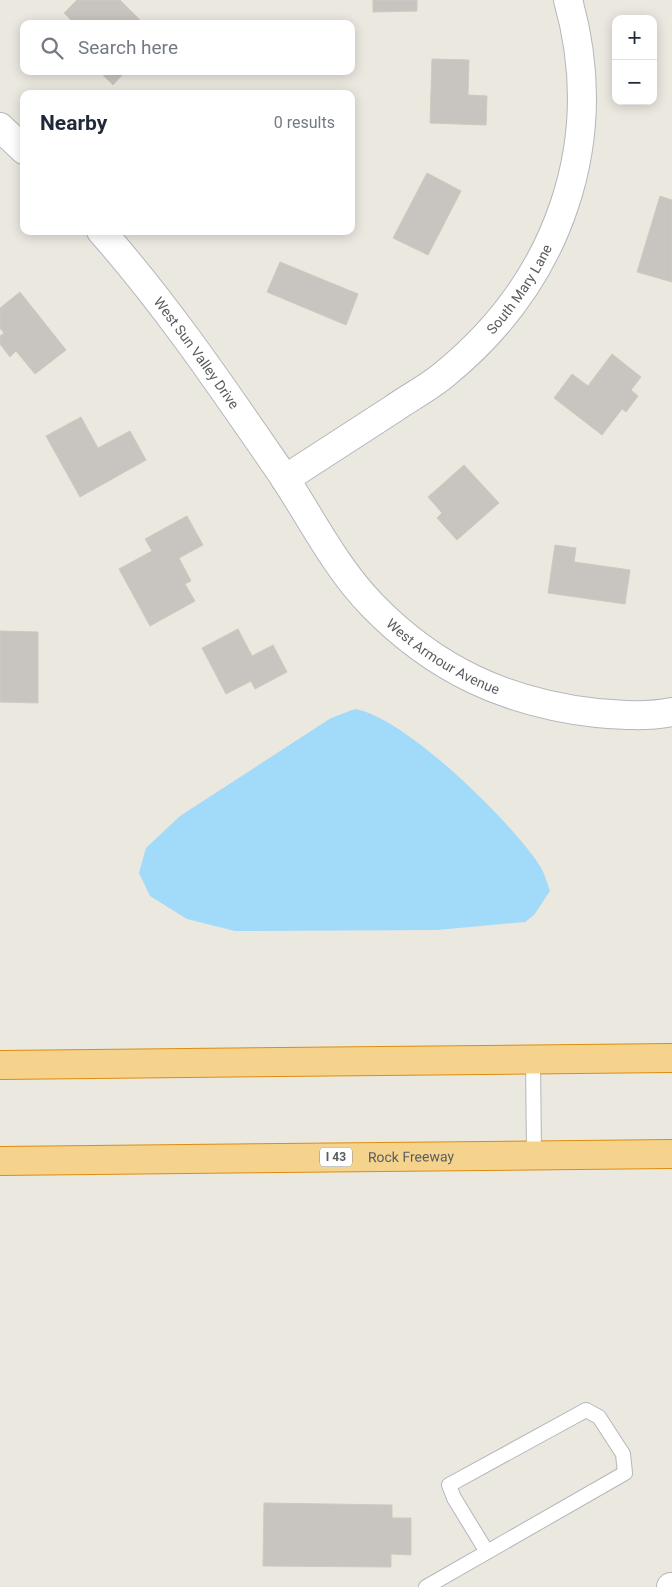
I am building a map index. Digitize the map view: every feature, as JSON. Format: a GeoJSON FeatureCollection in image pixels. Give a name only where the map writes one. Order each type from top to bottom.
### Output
{"type":"FeatureCollection","features":[{"type":"Feature","properties":{"kind":"highway"},"geometry":{"type":"LineString","coordinates":[[0,1065],[672,1058]]}},
{"type":"Feature","properties":{"kind":"highway","name":"Rock Freeway"},"geometry":{"type":"LineString","coordinates":[[0,1161],[672,1154]]}},
{"type":"Feature","properties":{"kind":"street","name":"South Mary Lane"},"geometry":{"type":"LineString","coordinates":[[285,479],[445,374],[475,347],[511,309],[546,254],[568,196],[581,129],[582,75],[575,24],[568,0]]}},
{"type":"Feature","properties":{"kind":"street"},"geometry":{"type":"LineString","coordinates":[[0,127],[20,146]]}},
{"type":"Feature","properties":{"kind":"street","name":"West Sun Valley Drive"},"geometry":{"type":"LineString","coordinates":[[104,235],[176,321],[285,479]]}},
{"type":"Feature","properties":{"kind":"street","name":"West Armour Avenue"},"geometry":{"type":"LineString","coordinates":[[285,479],[339,563],[371,604],[414,643],[459,673],[492,689],[558,708],[622,715],[672,712]]}},
{"type":"Feature","properties":{"kind":"lane"},"geometry":{"type":"LineString","coordinates":[[534,1059],[534,1155]]}},
{"type":"Feature","properties":{"kind":"lane"},"geometry":{"type":"LineString","coordinates":[[426,1587],[625,1473],[623,1454],[599,1417],[586,1410],[449,1485],[454,1498],[487,1552]]}},
{"type":"Feature","properties":{"kind":"water"},"geometry":{"type":"Polygon","coordinates":[[[355,709],[376,716],[401,730],[427,750],[481,797],[524,844],[540,866],[550,891],[534,915],[525,922],[437,930],[235,931],[187,919],[150,896],[139,873],[146,848],[180,816],[331,718],[355,709]]]}},
{"type":"Feature","properties":{"kind":"building"},"geometry":{"type":"Polygon","coordinates":[[[77,0],[120,0],[140,20],[71,20],[64,13],[77,0]]]}},
{"type":"Feature","properties":{"kind":"building"},"geometry":{"type":"Polygon","coordinates":[[[373,0],[417,0],[417,11],[373,12],[373,0]]]}},
{"type":"Feature","properties":{"kind":"building"},"geometry":{"type":"Polygon","coordinates":[[[432,59],[469,60],[468,95],[487,96],[486,125],[430,123],[432,59]]]}},
{"type":"Feature","properties":{"kind":"building"},"geometry":{"type":"Polygon","coordinates":[[[103,75],[122,75],[113,85],[103,75]]]}},
{"type":"Feature","properties":{"kind":"building"},"geometry":{"type":"Polygon","coordinates":[[[427,173],[461,191],[428,255],[393,238],[427,173]]]}},
{"type":"Feature","properties":{"kind":"building"},"geometry":{"type":"Polygon","coordinates":[[[660,196],[672,200],[672,282],[637,272],[660,196]]]}},
{"type":"Feature","properties":{"kind":"building"},"geometry":{"type":"Polygon","coordinates":[[[280,262],[358,294],[346,325],[267,292],[280,262]]]}},
{"type":"Feature","properties":{"kind":"building"},"geometry":{"type":"Polygon","coordinates":[[[20,292],[66,350],[35,374],[16,351],[10,357],[0,344],[0,336],[4,333],[0,328],[0,308],[20,292]]]}},
{"type":"Feature","properties":{"kind":"building"},"geometry":{"type":"Polygon","coordinates":[[[612,354],[641,377],[631,390],[638,396],[626,412],[622,409],[602,435],[554,398],[572,374],[588,386],[612,354]]]}},
{"type":"Feature","properties":{"kind":"building"},"geometry":{"type":"Polygon","coordinates":[[[81,417],[98,448],[130,431],[146,460],[80,497],[46,436],[81,417]]]}},
{"type":"Feature","properties":{"kind":"building"},"geometry":{"type":"Polygon","coordinates":[[[464,465],[499,503],[457,540],[437,518],[442,513],[428,497],[464,465]]]}},
{"type":"Feature","properties":{"kind":"building"},"geometry":{"type":"Polygon","coordinates":[[[187,516],[203,545],[179,558],[191,581],[185,584],[195,601],[150,626],[119,569],[152,551],[145,539],[187,516]]]}},
{"type":"Feature","properties":{"kind":"building"},"geometry":{"type":"Polygon","coordinates":[[[555,545],[576,548],[574,562],[630,570],[625,604],[548,593],[555,545]]]}},
{"type":"Feature","properties":{"kind":"building"},"geometry":{"type":"Polygon","coordinates":[[[238,629],[252,656],[273,645],[287,672],[255,689],[251,681],[226,694],[202,648],[238,629]]]}},
{"type":"Feature","properties":{"kind":"building"},"geometry":{"type":"Polygon","coordinates":[[[0,631],[38,632],[38,703],[0,702],[0,631]]]}},
{"type":"Feature","properties":{"kind":"building"},"geometry":{"type":"Polygon","coordinates":[[[264,1503],[392,1505],[392,1518],[411,1518],[411,1555],[391,1554],[391,1567],[263,1566],[264,1503]]]}}]}
